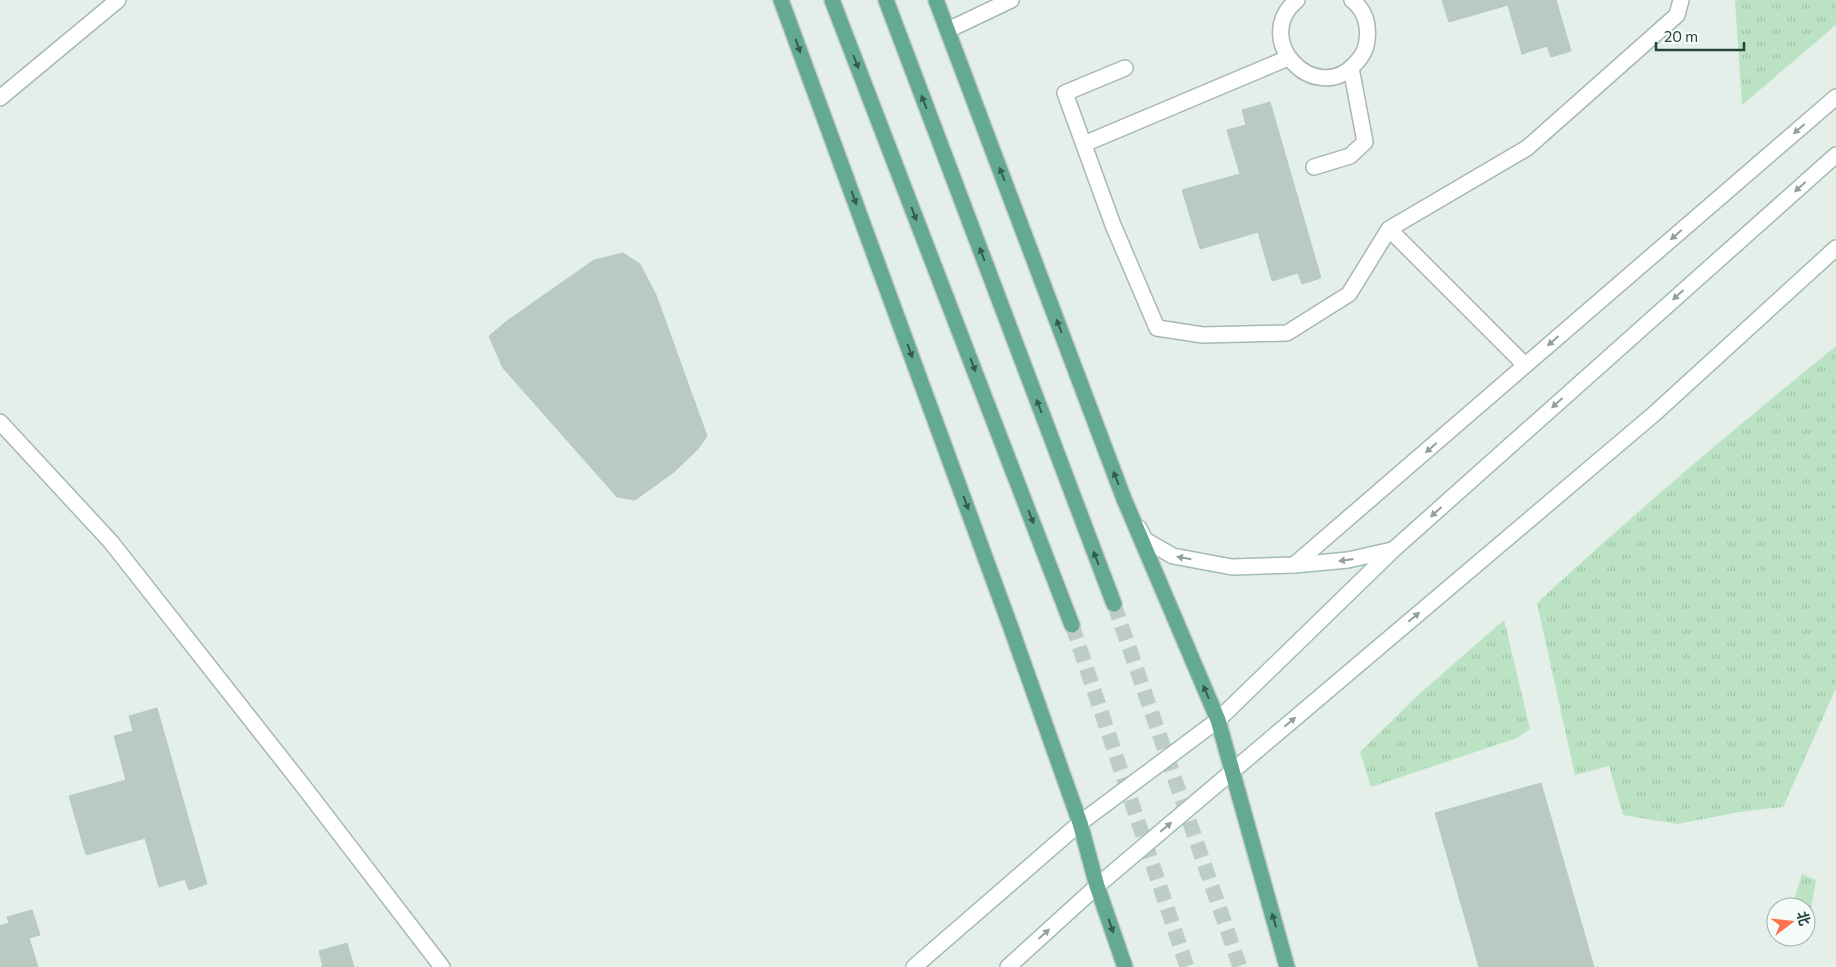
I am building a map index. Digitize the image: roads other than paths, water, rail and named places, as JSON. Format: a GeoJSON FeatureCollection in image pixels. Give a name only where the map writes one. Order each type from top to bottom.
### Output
{"type":"FeatureCollection","features":[{"type":"Feature","properties":{"kind":"main road"},"geometry":{"type":"LineString","coordinates":[[0,98],[118,0]]}},
{"type":"Feature","properties":{"kind":"main road"},"geometry":{"type":"LineString","coordinates":[[781,0],[1008,619],[1080,823],[1097,886],[1125,967]]}},
{"type":"Feature","properties":{"kind":"main road"},"geometry":{"type":"LineString","coordinates":[[832,0],[1072,625]]}},
{"type":"Feature","properties":{"kind":"main road"},"geometry":{"type":"LineString","coordinates":[[886,0],[1114,604]]}},
{"type":"Feature","properties":{"kind":"main road"},"geometry":{"type":"LineString","coordinates":[[936,0],[1124,499],[1218,720],[1287,967]]}},
{"type":"Feature","properties":{"kind":"main road"},"geometry":{"type":"LineString","coordinates":[[948,30],[1011,0]]}},
{"type":"Feature","properties":{"kind":"main road"},"geometry":{"type":"LineString","coordinates":[[1297,0],[1284,17],[1281,31],[1282,45],[1288,58],[1298,68],[1310,75],[1325,78],[1338,75],[1351,68],[1361,58],[1367,45],[1368,30],[1365,16],[1352,0]]}},
{"type":"Feature","properties":{"kind":"main road"},"geometry":{"type":"LineString","coordinates":[[1125,68],[1065,93],[1113,225],[1157,328],[1203,335],[1287,333],[1349,294],[1388,228],[1527,148],[1677,15],[1681,0]]}},
{"type":"Feature","properties":{"kind":"main road"},"geometry":{"type":"LineString","coordinates":[[1084,144],[1288,58]]}},
{"type":"Feature","properties":{"kind":"main road"},"geometry":{"type":"LineString","coordinates":[[1314,167],[1350,156],[1365,142],[1351,68]]}},
{"type":"Feature","properties":{"kind":"main road"},"geometry":{"type":"LineString","coordinates":[[1294,565],[1354,516],[1836,97]]}},
{"type":"Feature","properties":{"kind":"main road"},"geometry":{"type":"LineString","coordinates":[[914,967],[1080,823],[1218,720],[1393,550],[1836,155]]}},
{"type":"Feature","properties":{"kind":"main road"},"geometry":{"type":"LineString","coordinates":[[1388,228],[1526,365]]}},
{"type":"Feature","properties":{"kind":"main road"},"geometry":{"type":"LineString","coordinates":[[1008,967],[1097,886],[1654,414],[1836,248]]}},
{"type":"Feature","properties":{"kind":"main road"},"geometry":{"type":"LineString","coordinates":[[0,422],[111,542],[306,789],[442,967]]}},
{"type":"Feature","properties":{"kind":"main road"},"geometry":{"type":"LineString","coordinates":[[1124,499],[1145,540],[1173,556],[1232,567],[1294,565],[1348,560],[1393,550]]}},
{"type":"Feature","properties":{"kind":"tunnel"},"geometry":{"type":"LineString","coordinates":[[1114,604],[1240,967]]}},
{"type":"Feature","properties":{"kind":"tunnel"},"geometry":{"type":"LineString","coordinates":[[1072,625],[1187,967]]}}]}
